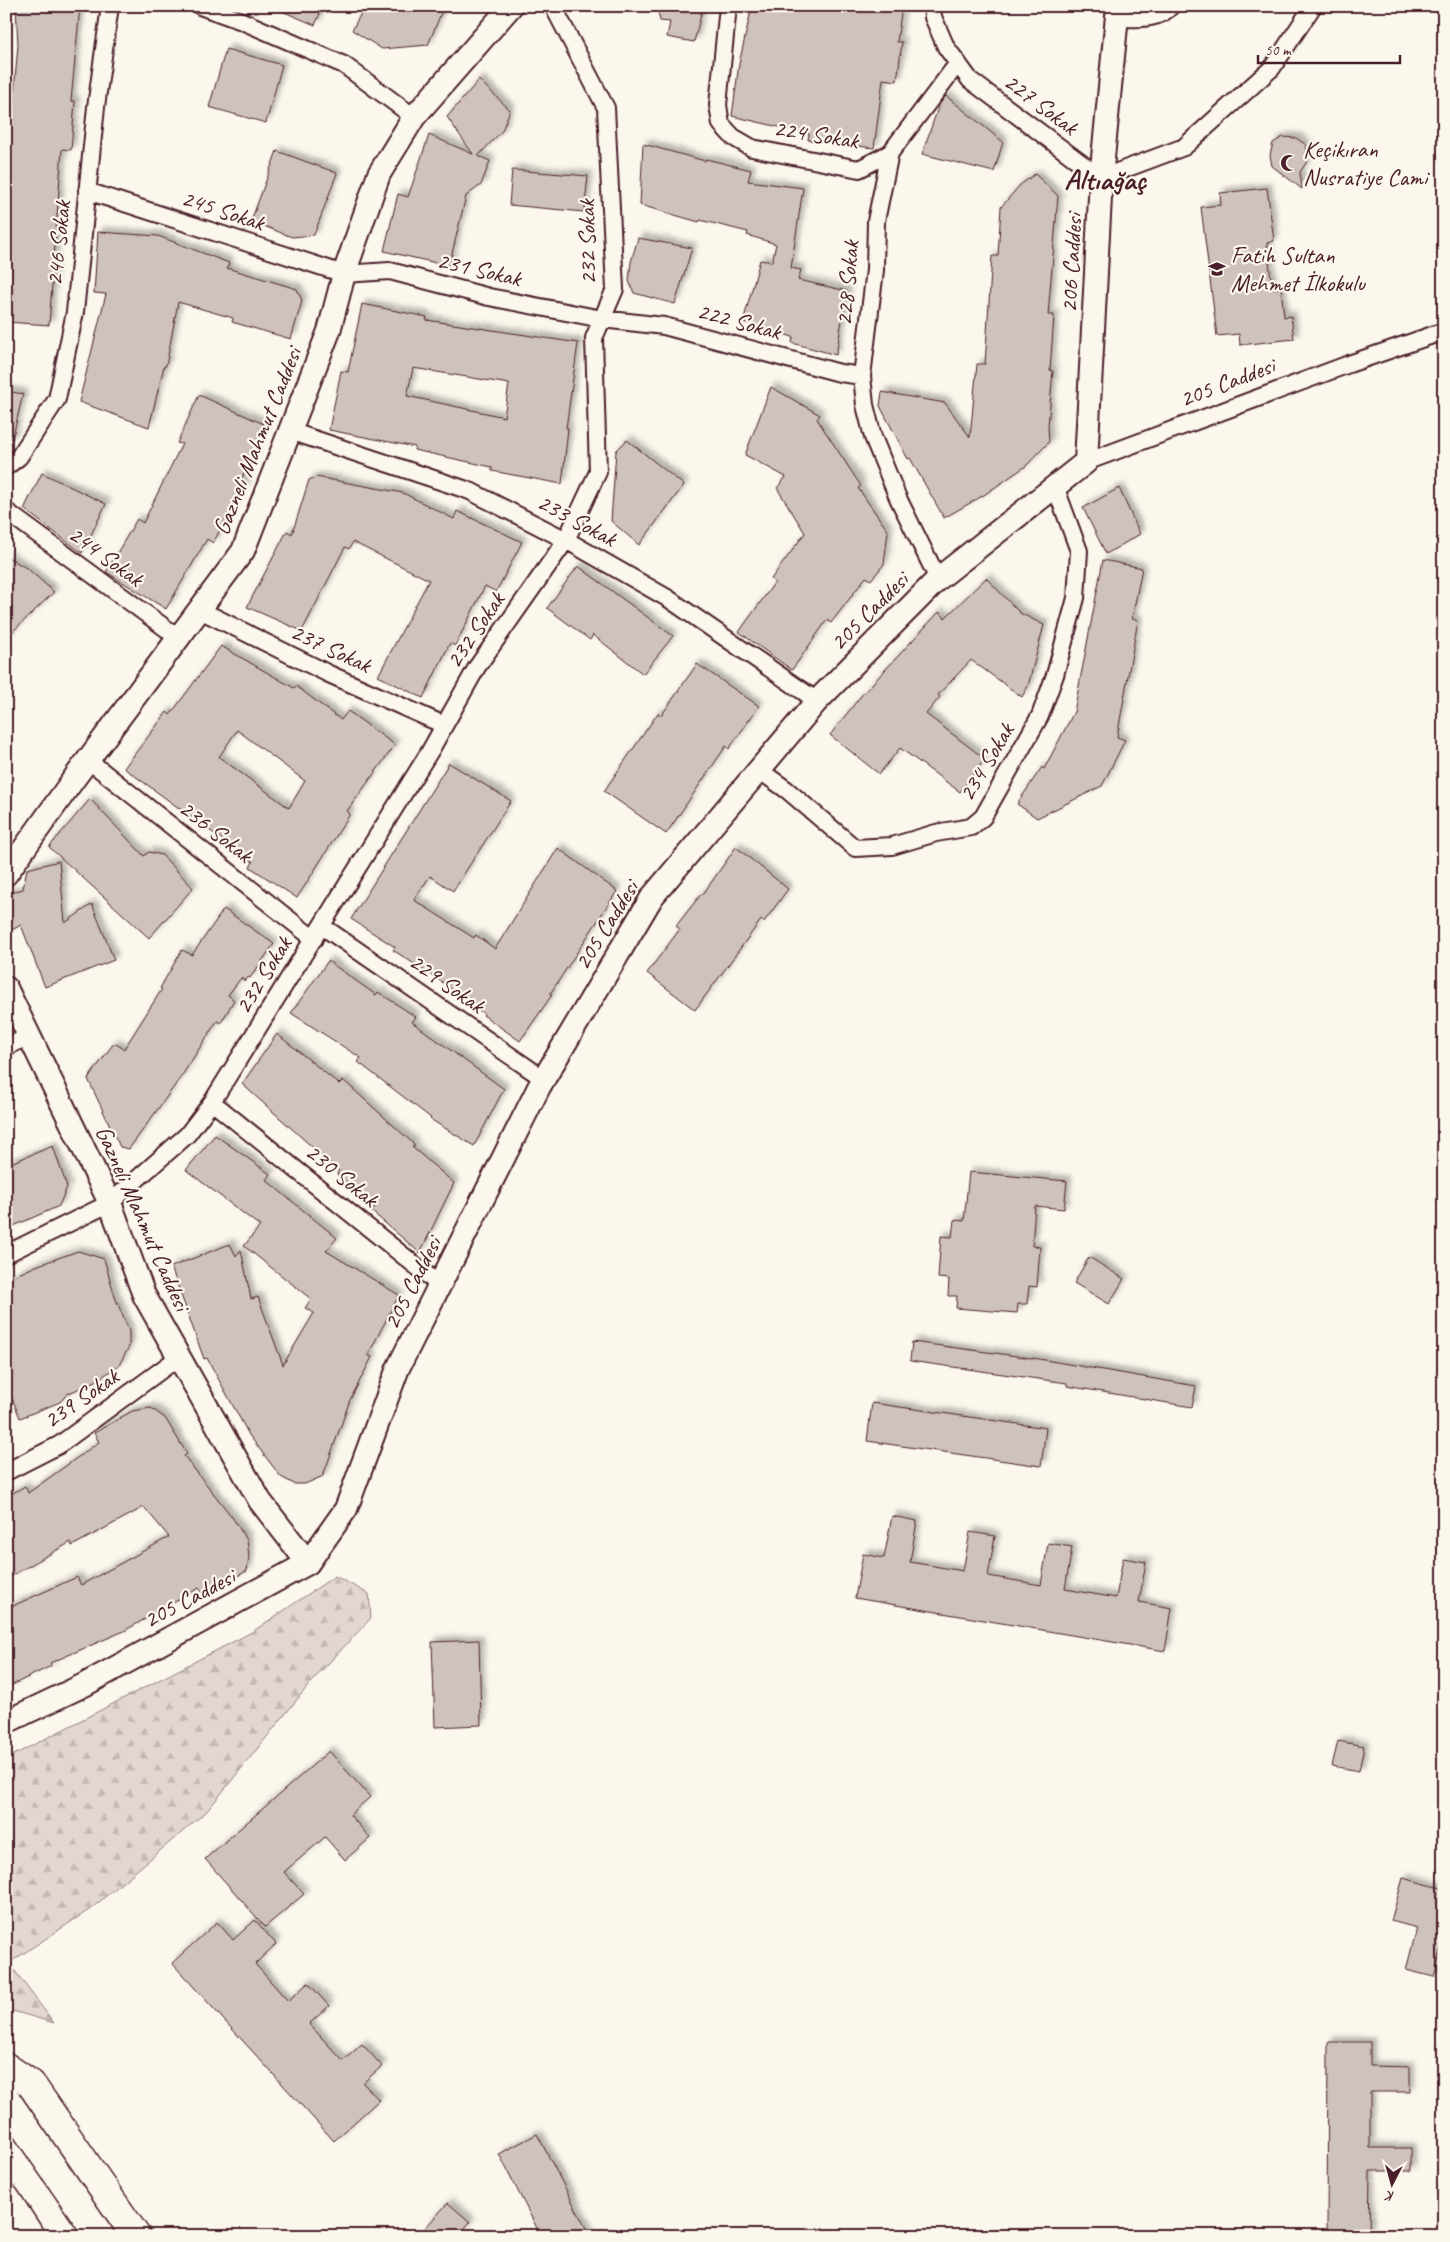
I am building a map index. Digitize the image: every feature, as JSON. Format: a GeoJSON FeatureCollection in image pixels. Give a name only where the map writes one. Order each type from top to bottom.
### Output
{"type":"FeatureCollection","features":[{"type":"Feature","properties":{"kind":"highway"},"geometry":{"type":"LineString","coordinates":[[6,2067],[31,2084],[136,2236]]}},
{"type":"Feature","properties":{"kind":"highway"},"geometry":{"type":"LineString","coordinates":[[6,2100],[100,2236]]}},
{"type":"Feature","properties":{"kind":"highway"},"geometry":{"type":"LineString","coordinates":[[6,2199],[30,2236]]}},
{"type":"Feature","properties":{"kind":"highway"},"geometry":{"type":"LineString","coordinates":[[6,2232],[8,2236]]}},
{"type":"Feature","properties":{"kind":"street","name":"246 Sokak"},"geometry":{"type":"LineString","coordinates":[[6,468],[18,457],[57,399],[75,312],[87,191],[110,6]]}},
{"type":"Feature","properties":{"kind":"street"},"geometry":{"type":"LineString","coordinates":[[200,6],[220,10],[344,65],[414,117]]}},
{"type":"Feature","properties":{"kind":"street","name":"Gazneli Mahmut Caddesi"},"geometry":{"type":"LineString","coordinates":[[6,874],[243,551],[329,331],[344,274],[379,174],[414,117],[511,6]]}},
{"type":"Feature","properties":{"kind":"street","name":"232 Sokak"},"geometry":{"type":"LineString","coordinates":[[6,1254],[110,1203],[187,1135],[212,1102],[318,933],[477,667],[566,540],[598,472],[594,338],[615,289],[606,108],[553,6]]}},
{"type":"Feature","properties":{"kind":"street","name":"224 Sokak"},"geometry":{"type":"LineString","coordinates":[[728,6],[718,105],[721,124],[733,137],[752,148],[859,169],[890,153]]}},
{"type":"Feature","properties":{"kind":"street"},"geometry":{"type":"LineString","coordinates":[[932,6],[938,29],[946,47],[958,63]]}},
{"type":"Feature","properties":{"kind":"street"},"geometry":{"type":"LineString","coordinates":[[1118,12],[1145,18],[1167,11],[1171,6]]}},
{"type":"Feature","properties":{"kind":"street"},"geometry":{"type":"LineString","coordinates":[[1101,178],[1184,147],[1272,68],[1313,6]]}},
{"type":"Feature","properties":{"kind":"street","name":"206 Caddesi"},"geometry":{"type":"LineString","coordinates":[[1086,462],[1101,178],[1118,12]]}},
{"type":"Feature","properties":{"kind":"street","name":"228 Sokak"},"geometry":{"type":"LineString","coordinates":[[938,578],[898,498],[873,437],[865,405],[862,376],[874,270],[876,221],[890,153],[958,63]]}},
{"type":"Feature","properties":{"kind":"street","name":"227 Sokak"},"geometry":{"type":"LineString","coordinates":[[958,63],[970,80],[1101,178]]}},
{"type":"Feature","properties":{"kind":"street","name":"245 Sokak"},"geometry":{"type":"LineString","coordinates":[[87,191],[344,274]]}},
{"type":"Feature","properties":{"kind":"street","name":"231 Sokak"},"geometry":{"type":"LineString","coordinates":[[344,274],[390,271],[489,297],[602,318]]}},
{"type":"Feature","properties":{"kind":"street","name":"222 Sokak"},"geometry":{"type":"LineString","coordinates":[[602,318],[664,326],[840,373],[862,376]]}},
{"type":"Feature","properties":{"kind":"street","name":"205 Caddesi"},"geometry":{"type":"LineString","coordinates":[[6,1722],[84,1685],[308,1563],[346,1509],[398,1368],[544,1079],[652,897],[817,701],[938,578],[1086,462],[1350,364],[1444,332]]}},
{"type":"Feature","properties":{"kind":"street","name":"233 Sokak"},"geometry":{"type":"LineString","coordinates":[[290,431],[470,491],[566,540],[669,599],[817,701]]}},
{"type":"Feature","properties":{"kind":"street","name":"234 Sokak"},"geometry":{"type":"LineString","coordinates":[[759,770],[787,790],[855,848],[892,846],[936,833],[971,826],[983,817],[1040,716],[1055,675],[1076,598],[1079,551],[1056,486]]}},
{"type":"Feature","properties":{"kind":"street","name":"244 Sokak"},"geometry":{"type":"LineString","coordinates":[[6,511],[179,638]]}},
{"type":"Feature","properties":{"kind":"street","name":"237 Sokak"},"geometry":{"type":"LineString","coordinates":[[200,610],[329,674],[444,725]]}},
{"type":"Feature","properties":{"kind":"street","name":"236 Sokak"},"geometry":{"type":"LineString","coordinates":[[88,760],[318,933]]}},
{"type":"Feature","properties":{"kind":"street","name":"229 Sokak"},"geometry":{"type":"LineString","coordinates":[[318,933],[544,1079]]}},
{"type":"Feature","properties":{"kind":"street","name":"Gazneli Mahmut Caddesi"},"geometry":{"type":"LineString","coordinates":[[6,988],[110,1203],[144,1295],[260,1501],[308,1563]]}},
{"type":"Feature","properties":{"kind":"street"},"geometry":{"type":"LineString","coordinates":[[6,1046],[30,1036]]}},
{"type":"Feature","properties":{"kind":"street","name":"230 Sokak"},"geometry":{"type":"LineString","coordinates":[[212,1102],[441,1286]]}},
{"type":"Feature","properties":{"kind":"street","name":"239 Sokak"},"geometry":{"type":"LineString","coordinates":[[6,1472],[59,1445],[179,1357]]}},
{"type":"Feature","properties":{"kind":"green space"},"geometry":{"type":"Polygon","coordinates":[[[335,1576],[369,1594],[371,1618],[312,1681],[207,1811],[92,1908],[9,1963],[54,2023],[6,2009],[6,1759],[252,1632],[335,1576]]]}},
{"type":"Feature","properties":{"kind":"building"},"geometry":{"type":"Polygon","coordinates":[[[16,6],[80,6],[71,101],[75,101],[71,150],[62,149],[49,325],[6,322],[6,162],[8,162],[18,45],[16,6]]]}},
{"type":"Feature","properties":{"kind":"building"},"geometry":{"type":"Polygon","coordinates":[[[270,6],[323,6],[315,25],[270,6]]]}},
{"type":"Feature","properties":{"kind":"building"},"geometry":{"type":"Polygon","coordinates":[[[365,6],[444,6],[428,45],[382,49],[352,30],[365,6]]]}},
{"type":"Feature","properties":{"kind":"building"},"geometry":{"type":"Polygon","coordinates":[[[657,6],[703,6],[694,42],[667,37],[670,22],[660,21],[657,6]]]}},
{"type":"Feature","properties":{"kind":"building"},"geometry":{"type":"Polygon","coordinates":[[[752,6],[902,6],[897,42],[902,42],[897,81],[883,79],[874,148],[808,140],[809,134],[732,116],[739,64],[752,6]]]}},
{"type":"Feature","properties":{"kind":"building"},"geometry":{"type":"Polygon","coordinates":[[[226,49],[282,65],[266,123],[209,107],[226,49]]]}},
{"type":"Feature","properties":{"kind":"building"},"geometry":{"type":"Polygon","coordinates":[[[479,80],[510,110],[502,131],[478,156],[490,161],[481,185],[466,196],[449,266],[384,251],[398,194],[408,197],[429,135],[473,154],[447,117],[479,80]]]}},
{"type":"Feature","properties":{"kind":"building"},"geometry":{"type":"Polygon","coordinates":[[[946,96],[1003,142],[994,172],[922,154],[939,105],[946,96]]]}},
{"type":"Feature","properties":{"kind":"building","name":"Keçikıran Nusratiye Cami"},"geometry":{"type":"Polygon","coordinates":[[[1283,137],[1296,138],[1306,145],[1308,160],[1300,172],[1302,189],[1272,166],[1270,155],[1273,143],[1283,137]]]}},
{"type":"Feature","properties":{"kind":"building"},"geometry":{"type":"Polygon","coordinates":[[[643,144],[705,161],[706,159],[751,170],[748,181],[803,188],[791,268],[801,270],[798,280],[847,291],[836,355],[792,343],[793,337],[743,322],[760,260],[772,262],[776,244],[747,235],[748,232],[700,220],[699,222],[640,205],[643,144]]]}},
{"type":"Feature","properties":{"kind":"building"},"geometry":{"type":"Polygon","coordinates":[[[277,151],[337,173],[314,235],[292,237],[251,221],[277,151]]]}},
{"type":"Feature","properties":{"kind":"building"},"geometry":{"type":"Polygon","coordinates":[[[512,170],[588,176],[584,212],[509,205],[512,170]]]}},
{"type":"Feature","properties":{"kind":"building"},"geometry":{"type":"Polygon","coordinates":[[[1035,174],[1058,196],[1048,315],[1054,315],[1050,370],[1053,371],[1048,426],[1049,442],[1026,466],[984,495],[944,518],[910,458],[908,459],[880,406],[882,392],[945,403],[970,437],[977,364],[985,364],[992,256],[998,256],[1001,207],[1020,185],[1035,174]]]}},
{"type":"Feature","properties":{"kind":"building"},"geometry":{"type":"Polygon","coordinates":[[[1267,188],[1274,241],[1267,243],[1272,289],[1281,288],[1284,317],[1291,316],[1294,339],[1240,345],[1239,334],[1217,336],[1201,207],[1221,205],[1220,193],[1267,188]]]}},
{"type":"Feature","properties":{"kind":"building"},"geometry":{"type":"Polygon","coordinates":[[[98,232],[158,236],[229,263],[227,268],[297,289],[302,301],[291,339],[232,322],[233,318],[178,302],[166,366],[164,366],[149,427],[79,402],[106,294],[94,293],[98,232]]]}},
{"type":"Feature","properties":{"kind":"building"},"geometry":{"type":"Polygon","coordinates":[[[638,238],[692,248],[675,304],[634,293],[629,281],[631,262],[638,238]]]}},
{"type":"Feature","properties":{"kind":"building"},"geometry":{"type":"Polygon","coordinates":[[[362,304],[427,317],[426,320],[578,343],[566,428],[568,428],[562,484],[492,471],[492,467],[414,450],[415,447],[329,430],[341,371],[348,372],[362,304]],[[413,368],[407,396],[504,417],[509,384],[413,368]]]}},
{"type":"Feature","properties":{"kind":"building"},"geometry":{"type":"Polygon","coordinates":[[[771,387],[820,415],[817,419],[861,486],[858,488],[888,531],[884,564],[871,580],[866,577],[831,623],[827,620],[792,670],[739,632],[775,582],[771,579],[805,533],[777,488],[786,477],[745,455],[771,387]]]}},
{"type":"Feature","properties":{"kind":"building"},"geometry":{"type":"Polygon","coordinates":[[[6,391],[23,394],[12,440],[6,439],[6,391]]]}},
{"type":"Feature","properties":{"kind":"building"},"geometry":{"type":"Polygon","coordinates":[[[199,395],[266,425],[241,480],[246,483],[213,543],[207,539],[166,609],[106,572],[137,519],[143,523],[182,444],[177,443],[199,395]]]}},
{"type":"Feature","properties":{"kind":"building"},"geometry":{"type":"Polygon","coordinates":[[[627,440],[684,485],[639,545],[611,521],[616,451],[627,440]]]}},
{"type":"Feature","properties":{"kind":"building"},"geometry":{"type":"Polygon","coordinates":[[[42,473],[106,504],[82,553],[24,509],[42,473]]]}},
{"type":"Feature","properties":{"kind":"building"},"geometry":{"type":"Polygon","coordinates":[[[316,477],[403,493],[454,519],[457,511],[522,542],[496,592],[485,586],[455,646],[450,643],[423,698],[378,676],[429,580],[353,542],[349,549],[345,547],[302,631],[247,607],[287,531],[292,534],[309,480],[316,477]]]}},
{"type":"Feature","properties":{"kind":"building"},"geometry":{"type":"Polygon","coordinates":[[[1119,488],[1140,534],[1106,554],[1083,508],[1119,488]]]}},
{"type":"Feature","properties":{"kind":"building"},"geometry":{"type":"Polygon","coordinates":[[[6,556],[28,569],[54,592],[6,638],[6,556]]]}},
{"type":"Feature","properties":{"kind":"building"},"geometry":{"type":"Polygon","coordinates":[[[1103,560],[1142,568],[1132,619],[1138,620],[1117,737],[1125,740],[1102,786],[1037,818],[1017,804],[1042,767],[1044,769],[1074,712],[1103,560]]]}},
{"type":"Feature","properties":{"kind":"building"},"geometry":{"type":"Polygon","coordinates":[[[578,566],[673,636],[643,674],[593,635],[590,640],[547,608],[578,566]]]}},
{"type":"Feature","properties":{"kind":"building"},"geometry":{"type":"Polygon","coordinates":[[[986,578],[1020,613],[1044,625],[1028,686],[1022,697],[971,660],[938,695],[940,697],[926,714],[985,759],[960,792],[900,748],[879,774],[830,735],[860,697],[939,612],[945,618],[986,578]]]}},
{"type":"Feature","properties":{"kind":"building"},"geometry":{"type":"Polygon","coordinates":[[[221,646],[294,688],[296,686],[341,720],[348,711],[395,745],[347,811],[350,814],[297,898],[250,867],[253,862],[124,768],[167,712],[170,715],[221,646]],[[237,730],[219,757],[289,808],[305,781],[237,730]]]}},
{"type":"Feature","properties":{"kind":"building"},"geometry":{"type":"Polygon","coordinates":[[[697,664],[759,706],[729,749],[726,746],[666,834],[604,791],[658,713],[661,716],[697,664]]]}},
{"type":"Feature","properties":{"kind":"building"},"geometry":{"type":"Polygon","coordinates":[[[449,763],[511,801],[453,891],[430,876],[414,900],[474,938],[476,935],[495,949],[558,848],[617,891],[550,994],[552,995],[520,1041],[483,1015],[442,982],[393,950],[395,947],[351,919],[449,763]]]}},
{"type":"Feature","properties":{"kind":"building"},"geometry":{"type":"Polygon","coordinates":[[[90,799],[144,856],[149,852],[162,855],[193,888],[149,938],[49,847],[90,799]]]}},
{"type":"Feature","properties":{"kind":"building"},"geometry":{"type":"Polygon","coordinates":[[[736,847],[788,889],[764,922],[761,920],[695,1010],[647,973],[680,929],[676,926],[703,894],[736,847]]]}},
{"type":"Feature","properties":{"kind":"building"},"geometry":{"type":"Polygon","coordinates":[[[59,861],[65,923],[92,904],[114,960],[45,987],[21,925],[10,931],[7,894],[23,889],[27,869],[59,861]]]}},
{"type":"Feature","properties":{"kind":"building"},"geometry":{"type":"Polygon","coordinates":[[[224,909],[274,944],[250,978],[248,977],[245,981],[241,978],[228,995],[234,1000],[221,1023],[217,1021],[181,1077],[129,1149],[120,1147],[88,1079],[114,1043],[124,1049],[162,989],[160,988],[182,950],[192,955],[224,909]]]}},
{"type":"Feature","properties":{"kind":"building"},"geometry":{"type":"Polygon","coordinates":[[[328,961],[376,995],[378,992],[416,1017],[412,1022],[504,1089],[474,1146],[430,1119],[358,1062],[361,1058],[291,1013],[328,961]]]}},
{"type":"Feature","properties":{"kind":"building"},"geometry":{"type":"Polygon","coordinates":[[[277,1034],[339,1084],[343,1080],[415,1145],[412,1147],[454,1183],[420,1253],[371,1211],[375,1207],[337,1174],[339,1171],[242,1084],[277,1034]]]}},
{"type":"Feature","properties":{"kind":"building"},"geometry":{"type":"Polygon","coordinates":[[[215,1135],[270,1174],[266,1180],[337,1238],[326,1251],[399,1295],[368,1355],[372,1357],[350,1400],[323,1476],[305,1484],[294,1484],[281,1477],[249,1435],[207,1358],[204,1359],[171,1267],[230,1244],[236,1256],[241,1250],[251,1299],[258,1297],[283,1365],[314,1313],[305,1308],[311,1299],[244,1246],[260,1226],[186,1170],[215,1135]]]}},
{"type":"Feature","properties":{"kind":"building"},"geometry":{"type":"Polygon","coordinates":[[[53,1146],[67,1187],[59,1206],[9,1228],[6,1218],[6,1165],[53,1146]]]}},
{"type":"Feature","properties":{"kind":"building"},"geometry":{"type":"Polygon","coordinates":[[[969,1172],[1067,1181],[1064,1209],[1035,1206],[1032,1246],[1040,1247],[1037,1287],[1029,1286],[1027,1304],[1018,1304],[1017,1313],[956,1308],[957,1296],[948,1296],[949,1279],[938,1278],[941,1236],[952,1237],[954,1220],[964,1221],[969,1172]]]}},
{"type":"Feature","properties":{"kind":"building"},"geometry":{"type":"Polygon","coordinates":[[[78,1251],[104,1259],[115,1297],[129,1331],[129,1347],[119,1365],[96,1381],[67,1394],[60,1402],[20,1418],[6,1383],[6,1280],[36,1266],[78,1251]]]}},
{"type":"Feature","properties":{"kind":"building"},"geometry":{"type":"Polygon","coordinates":[[[1089,1257],[1124,1279],[1109,1304],[1074,1283],[1089,1257]]]}},
{"type":"Feature","properties":{"kind":"building"},"geometry":{"type":"Polygon","coordinates":[[[912,1342],[1039,1359],[1196,1386],[1192,1407],[1067,1386],[1067,1383],[910,1361],[912,1342]]]}},
{"type":"Feature","properties":{"kind":"building"},"geometry":{"type":"Polygon","coordinates":[[[872,1403],[1046,1428],[1041,1466],[867,1441],[872,1403]]]}},
{"type":"Feature","properties":{"kind":"building"},"geometry":{"type":"Polygon","coordinates":[[[151,1408],[165,1418],[187,1454],[184,1456],[232,1517],[247,1540],[249,1557],[247,1571],[203,1593],[199,1588],[124,1631],[50,1663],[51,1666],[6,1688],[6,1609],[77,1577],[81,1585],[169,1537],[144,1507],[72,1546],[71,1542],[6,1579],[6,1497],[25,1486],[28,1493],[99,1442],[94,1433],[132,1411],[151,1408]]]}},
{"type":"Feature","properties":{"kind":"building"},"geometry":{"type":"Polygon","coordinates":[[[892,1516],[917,1521],[910,1562],[963,1571],[970,1532],[995,1536],[988,1576],[1041,1585],[1048,1543],[1072,1547],[1065,1589],[1116,1598],[1123,1558],[1146,1562],[1139,1602],[1172,1608],[1165,1651],[855,1598],[863,1554],[884,1558],[892,1516]]]}},
{"type":"Feature","properties":{"kind":"building"},"geometry":{"type":"Polygon","coordinates":[[[479,1640],[481,1725],[435,1727],[432,1642],[479,1640]]]}},
{"type":"Feature","properties":{"kind":"building"},"geometry":{"type":"Polygon","coordinates":[[[1338,1741],[1364,1746],[1359,1771],[1332,1766],[1338,1741]]]}},
{"type":"Feature","properties":{"kind":"building"},"geometry":{"type":"Polygon","coordinates":[[[329,1751],[370,1797],[350,1815],[370,1838],[345,1860],[325,1837],[284,1872],[304,1894],[265,1927],[205,1859],[329,1751]]]}},
{"type":"Feature","properties":{"kind":"building"},"geometry":{"type":"Polygon","coordinates":[[[1403,1878],[1444,1889],[1444,1939],[1434,1977],[1406,1970],[1417,1928],[1391,1921],[1403,1878]]]}},
{"type":"Feature","properties":{"kind":"building"},"geometry":{"type":"Polygon","coordinates":[[[255,1920],[276,1944],[255,1964],[288,2001],[308,1983],[329,2006],[309,2024],[343,2061],[362,2044],[382,2066],[363,2083],[379,2100],[334,2141],[172,1963],[217,1922],[233,1940],[255,1920]]]}},
{"type":"Feature","properties":{"kind":"building"},"geometry":{"type":"Polygon","coordinates":[[[1328,2042],[1370,2042],[1370,2066],[1410,2067],[1410,2092],[1370,2092],[1370,2148],[1411,2148],[1411,2171],[1370,2171],[1369,2236],[1327,2236],[1328,2042]]]}},
{"type":"Feature","properties":{"kind":"building"},"geometry":{"type":"Polygon","coordinates":[[[537,2134],[590,2236],[541,2236],[499,2154],[537,2134]]]}},
{"type":"Feature","properties":{"kind":"building"},"geometry":{"type":"Polygon","coordinates":[[[448,2203],[470,2222],[458,2236],[434,2236],[425,2228],[448,2203]]]}},
{"type":"Feature","properties":{"kind":"place","name":"Keçikıran Nusratiye Cami"},"geometry":{"type":"Point","coordinates":[1289,163]}},
{"type":"Feature","properties":{"kind":"place","name":"Fatih Sultan Mehmet İlkokulu"},"geometry":{"type":"Point","coordinates":[1217,269]}},
{"type":"Feature","properties":{"kind":"district","name":"Altıağaç"},"geometry":{"type":"Point","coordinates":[1105,179]}}]}
